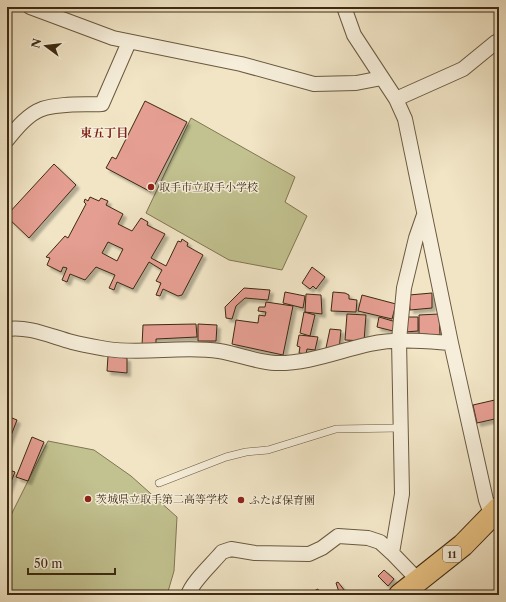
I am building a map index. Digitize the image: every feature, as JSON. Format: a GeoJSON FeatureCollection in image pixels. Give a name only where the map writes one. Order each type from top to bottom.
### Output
{"type":"FeatureCollection","features":[{"type":"Feature","properties":{"kind":"main road","name":"11"},"geometry":{"type":"LineString","coordinates":[[400,595],[419,582],[463,545],[496,512]]}},
{"type":"Feature","properties":{"kind":"street"},"geometry":{"type":"LineString","coordinates":[[30,7],[113,38],[241,64],[314,84],[356,83],[382,78]]}},
{"type":"Feature","properties":{"kind":"street"},"geometry":{"type":"LineString","coordinates":[[344,7],[354,35],[396,99],[405,119],[451,343],[486,500],[496,512]]}},
{"type":"Feature","properties":{"kind":"street"},"geometry":{"type":"LineString","coordinates":[[7,140],[18,126],[42,110],[67,105],[102,104],[129,42]]}},
{"type":"Feature","properties":{"kind":"street"},"geometry":{"type":"LineString","coordinates":[[396,99],[462,69],[496,42],[499,42]]}},
{"type":"Feature","properties":{"kind":"street"},"geometry":{"type":"LineString","coordinates":[[392,553],[402,494],[399,428],[399,340],[404,288],[416,238],[424,214]]}},
{"type":"Feature","properties":{"kind":"street"},"geometry":{"type":"LineString","coordinates":[[7,329],[37,331],[73,342],[124,351],[219,351],[252,360],[274,363],[295,362],[326,356],[370,344],[399,340],[451,343]]}},
{"type":"Feature","properties":{"kind":"street"},"geometry":{"type":"LineString","coordinates":[[188,595],[190,588],[222,552],[227,549],[255,552],[310,554],[322,548],[338,536],[368,538],[380,542],[419,582]]}},
{"type":"Feature","properties":{"kind":"lane"},"geometry":{"type":"LineString","coordinates":[[159,484],[226,457],[246,452],[268,450],[336,429],[399,428]]}},
{"type":"Feature","properties":{"kind":"green space"},"geometry":{"type":"Polygon","coordinates":[[[191,118],[295,177],[285,202],[307,216],[282,270],[229,260],[146,213],[191,118]]]}},
{"type":"Feature","properties":{"kind":"green space","name":"茨城県立取手第二高等学校"},"geometry":{"type":"Polygon","coordinates":[[[48,441],[94,450],[131,476],[177,517],[174,571],[167,595],[7,595],[7,523],[48,441]]]}},
{"type":"Feature","properties":{"kind":"building"},"geometry":{"type":"Polygon","coordinates":[[[145,101],[187,122],[151,192],[106,168],[112,157],[116,159],[145,101]]]}},
{"type":"Feature","properties":{"kind":"building"},"geometry":{"type":"Polygon","coordinates":[[[54,164],[76,185],[29,238],[7,217],[7,215],[54,164]]]}},
{"type":"Feature","properties":{"kind":"building"},"geometry":{"type":"Polygon","coordinates":[[[90,197],[99,201],[101,198],[108,201],[106,205],[123,214],[118,224],[132,231],[141,218],[148,222],[147,225],[165,234],[151,258],[166,266],[178,241],[181,242],[182,239],[188,243],[187,246],[203,255],[182,295],[178,296],[163,289],[160,296],[156,295],[161,283],[156,281],[162,270],[149,262],[133,289],[117,282],[114,290],[109,288],[115,275],[96,267],[85,280],[70,274],[67,282],[62,280],[67,268],[63,267],[61,272],[47,265],[50,258],[46,257],[65,236],[68,238],[86,204],[84,202],[85,199],[88,201],[90,197]],[[108,242],[102,253],[117,261],[123,249],[108,242]]]}},
{"type":"Feature","properties":{"kind":"building"},"geometry":{"type":"Polygon","coordinates":[[[312,267],[325,277],[316,289],[313,286],[310,289],[302,283],[312,267]]]}},
{"type":"Feature","properties":{"kind":"building"},"geometry":{"type":"Polygon","coordinates":[[[244,288],[270,290],[268,300],[245,298],[236,306],[232,319],[226,318],[225,307],[244,288]]]}},
{"type":"Feature","properties":{"kind":"building"},"geometry":{"type":"Polygon","coordinates":[[[285,292],[305,296],[303,308],[283,303],[285,292]]]}},
{"type":"Feature","properties":{"kind":"building"},"geometry":{"type":"Polygon","coordinates":[[[333,292],[345,293],[349,295],[349,299],[357,300],[356,312],[331,311],[333,292]]]}},
{"type":"Feature","properties":{"kind":"building"},"geometry":{"type":"Polygon","coordinates":[[[432,293],[432,308],[410,310],[409,295],[432,293]]]}},
{"type":"Feature","properties":{"kind":"building"},"geometry":{"type":"Polygon","coordinates":[[[306,294],[321,295],[322,314],[305,312],[306,294]]]}},
{"type":"Feature","properties":{"kind":"building"},"geometry":{"type":"Polygon","coordinates":[[[362,295],[396,304],[392,319],[358,311],[362,295]]]}},
{"type":"Feature","properties":{"kind":"building"},"geometry":{"type":"Polygon","coordinates":[[[266,302],[293,306],[283,355],[232,344],[236,320],[258,323],[259,315],[265,316],[266,312],[258,311],[259,307],[265,307],[266,302]]]}},
{"type":"Feature","properties":{"kind":"building"},"geometry":{"type":"Polygon","coordinates":[[[304,312],[315,315],[310,336],[300,333],[304,312]]]}},
{"type":"Feature","properties":{"kind":"building"},"geometry":{"type":"Polygon","coordinates":[[[347,314],[366,315],[364,341],[345,340],[347,314]]]}},
{"type":"Feature","properties":{"kind":"building"},"geometry":{"type":"Polygon","coordinates":[[[439,314],[440,335],[419,334],[419,315],[439,314]]]}},
{"type":"Feature","properties":{"kind":"building"},"geometry":{"type":"Polygon","coordinates":[[[379,317],[396,322],[393,331],[377,327],[379,317]]]}},
{"type":"Feature","properties":{"kind":"building"},"geometry":{"type":"Polygon","coordinates":[[[404,317],[418,317],[418,331],[405,332],[404,317]]]}},
{"type":"Feature","properties":{"kind":"building"},"geometry":{"type":"Polygon","coordinates":[[[196,324],[197,337],[156,339],[156,345],[142,346],[143,325],[196,324]]]}},
{"type":"Feature","properties":{"kind":"building"},"geometry":{"type":"Polygon","coordinates":[[[198,324],[217,325],[216,341],[198,341],[198,324]]]}},
{"type":"Feature","properties":{"kind":"building"},"geometry":{"type":"Polygon","coordinates":[[[330,329],[341,330],[339,350],[326,348],[330,329]]]}},
{"type":"Feature","properties":{"kind":"building"},"geometry":{"type":"Polygon","coordinates":[[[299,335],[318,337],[315,350],[307,349],[306,354],[299,353],[300,347],[297,346],[299,335]]]}},
{"type":"Feature","properties":{"kind":"building"},"geometry":{"type":"Polygon","coordinates":[[[108,356],[127,358],[127,373],[107,371],[108,356]]]}},
{"type":"Feature","properties":{"kind":"building"},"geometry":{"type":"Polygon","coordinates":[[[499,399],[499,418],[477,423],[473,405],[499,399]]]}},
{"type":"Feature","properties":{"kind":"building"},"geometry":{"type":"Polygon","coordinates":[[[7,416],[17,420],[7,446],[7,416]]]}},
{"type":"Feature","properties":{"kind":"building"},"geometry":{"type":"Polygon","coordinates":[[[32,437],[44,442],[28,481],[16,477],[32,437]]]}},
{"type":"Feature","properties":{"kind":"building"},"geometry":{"type":"Polygon","coordinates":[[[7,469],[15,472],[7,492],[7,469]]]}},
{"type":"Feature","properties":{"kind":"building"},"geometry":{"type":"Polygon","coordinates":[[[384,570],[394,579],[388,586],[378,576],[384,570]]]}},
{"type":"Feature","properties":{"kind":"building"},"geometry":{"type":"Polygon","coordinates":[[[338,582],[348,595],[340,595],[336,583],[338,582]]]}},
{"type":"Feature","properties":{"kind":"building"},"geometry":{"type":"Polygon","coordinates":[[[318,589],[320,595],[306,595],[318,589]]]}},
{"type":"Feature","properties":{"kind":"place","name":"取手市立取手小学校"},"geometry":{"type":"Point","coordinates":[151,187]}},
{"type":"Feature","properties":{"kind":"place","name":"茨城県立取手第二高等学校"},"geometry":{"type":"Point","coordinates":[88,499]}},
{"type":"Feature","properties":{"kind":"place","name":"ふたば保育園"},"geometry":{"type":"Point","coordinates":[241,500]}},
{"type":"Feature","properties":{"kind":"district","name":"東五丁目"},"geometry":{"type":"Point","coordinates":[104,133]}}]}
